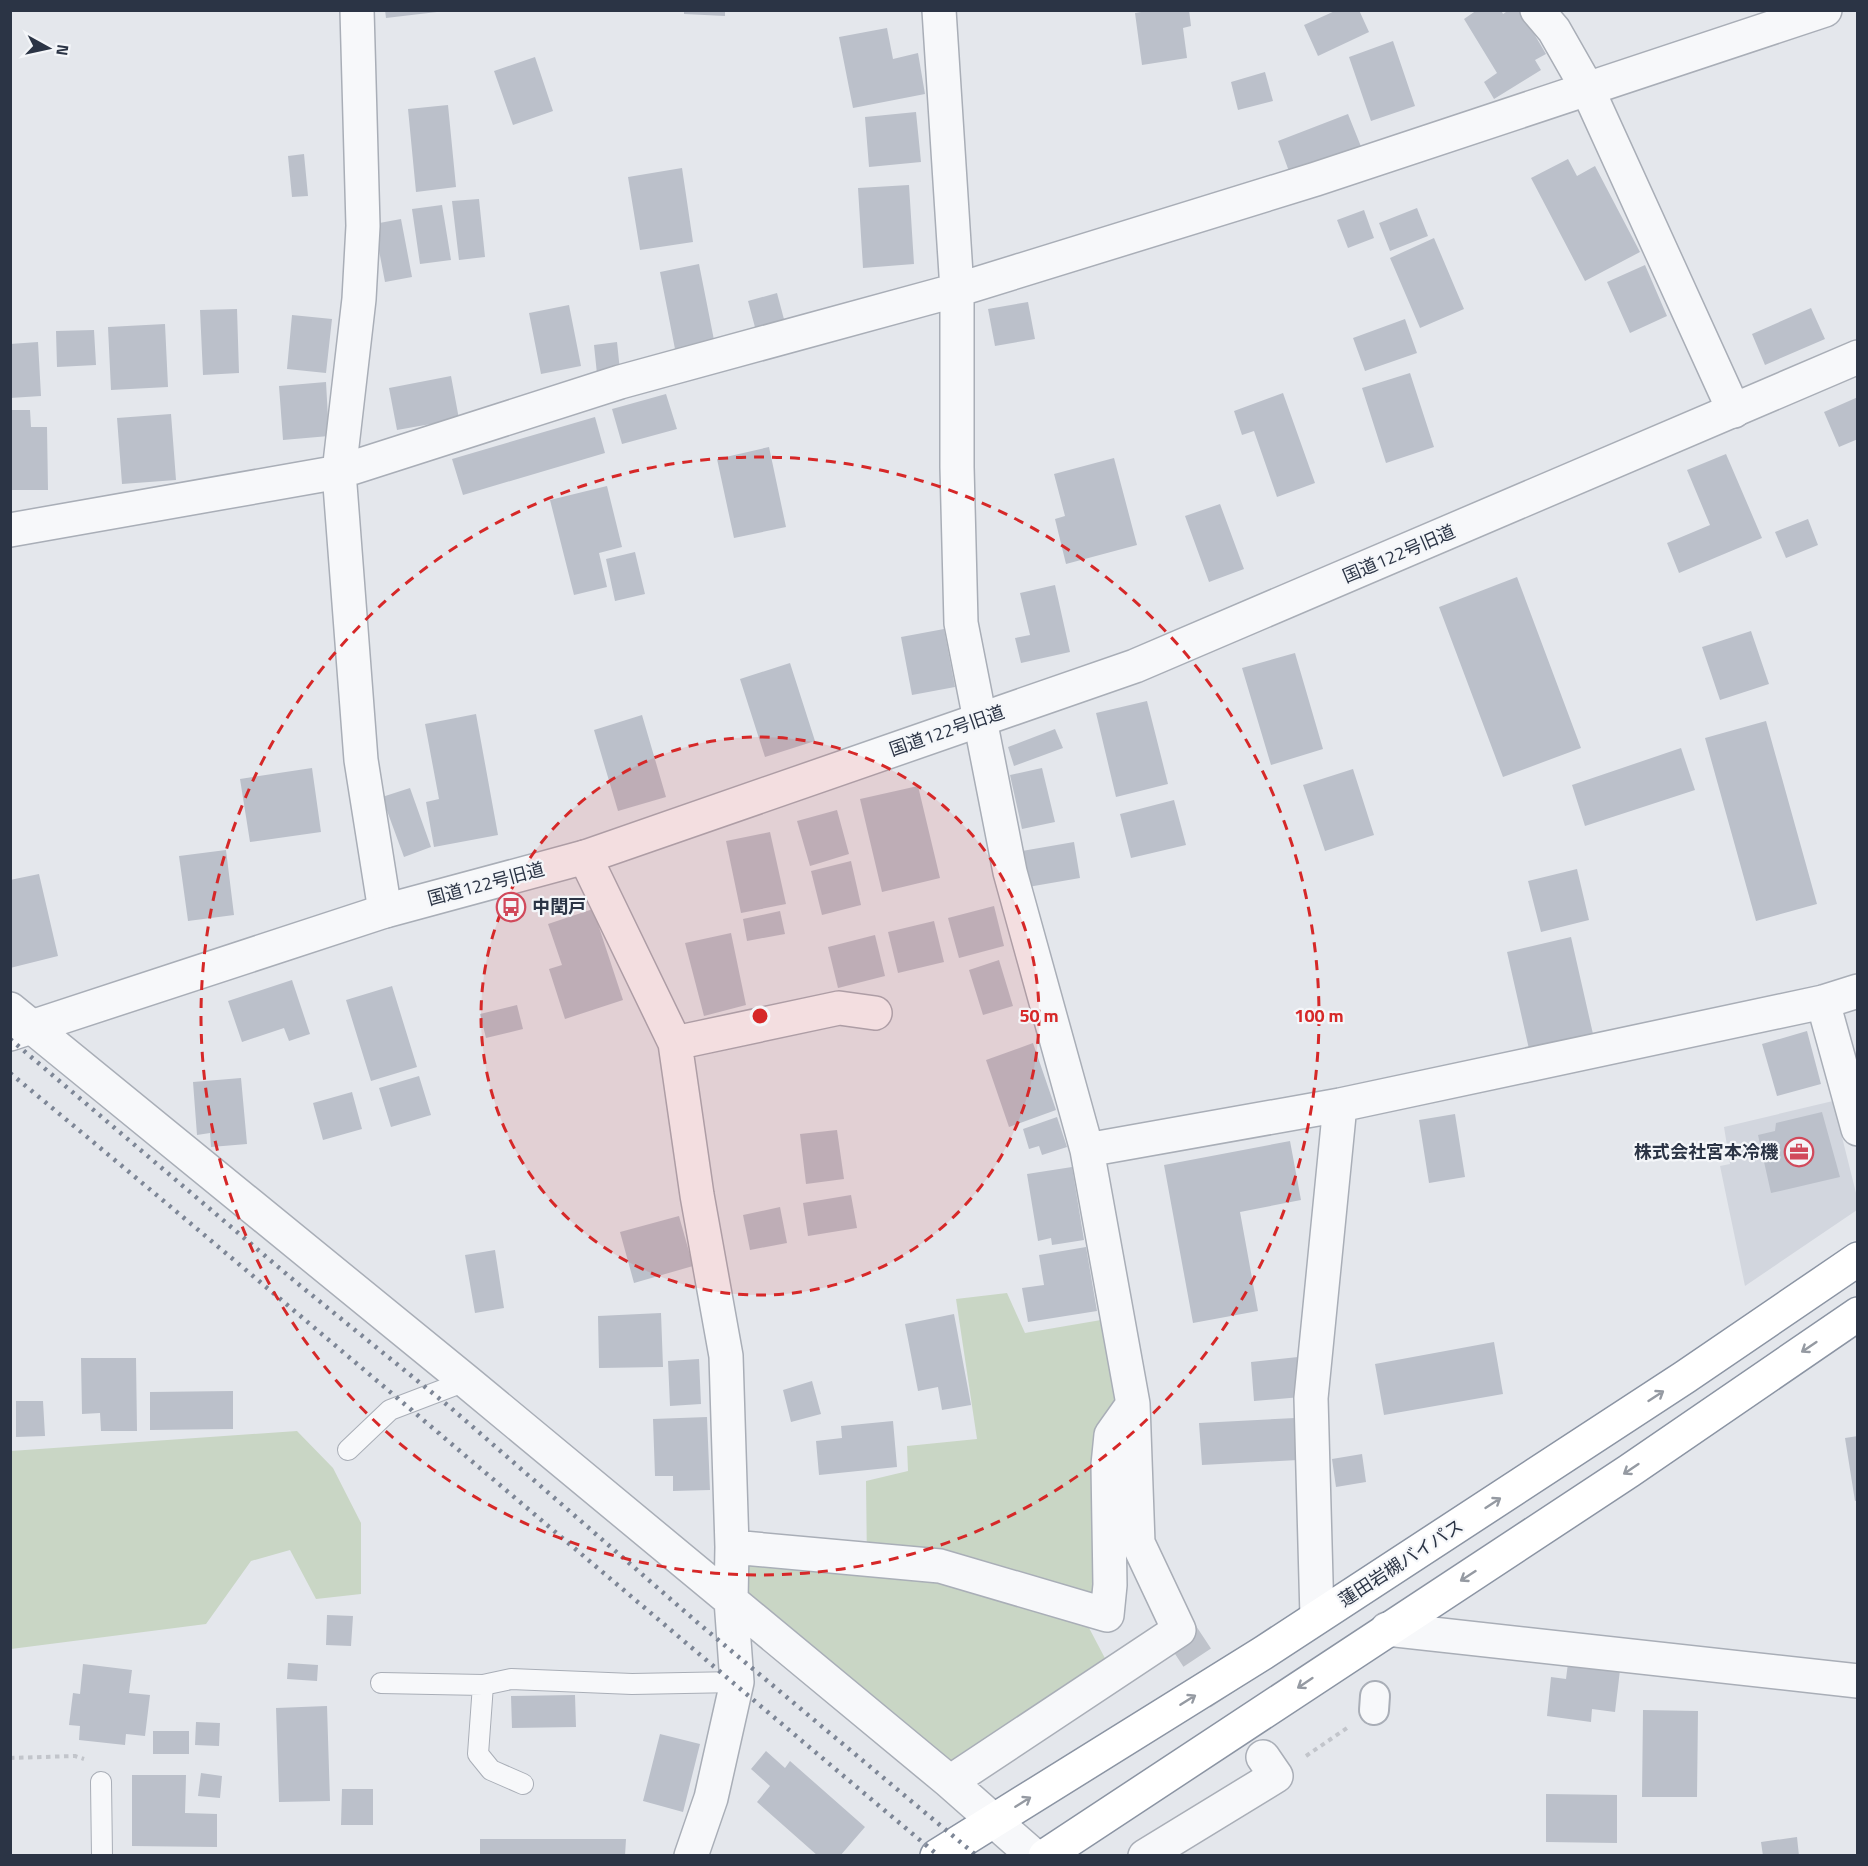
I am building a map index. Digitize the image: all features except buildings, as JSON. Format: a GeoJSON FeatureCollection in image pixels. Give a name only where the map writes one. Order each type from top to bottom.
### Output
{"type":"FeatureCollection","features":[{"type":"Feature","properties":{"kind":"highway","name":"蓮田岩槻バイパス"},"geometry":{"type":"LineString","coordinates":[[937,1856],[1317,1617],[1685,1377],[1857,1258]]}},
{"type":"Feature","properties":{"kind":"highway"},"geometry":{"type":"LineString","coordinates":[[1045,1856],[1629,1471],[1857,1314]]}},
{"type":"Feature","properties":{"kind":"street"},"geometry":{"type":"LineString","coordinates":[[357,10],[363,226],[358,299],[339,472],[361,760],[385,911]]}},
{"type":"Feature","properties":{"kind":"street"},"geometry":{"type":"LineString","coordinates":[[939,10],[957,290],[957,466],[961,623],[978,720],[1010,872],[1087,1150],[1133,1404],[1138,1543],[1179,1630],[950,1782]]}},
{"type":"Feature","properties":{"kind":"street"},"geometry":{"type":"LineString","coordinates":[[1537,10],[1554,30],[1587,88],[1734,411]]}},
{"type":"Feature","properties":{"kind":"street"},"geometry":{"type":"LineString","coordinates":[[10,530],[339,472],[620,382],[957,290],[1316,179],[1825,10]]}},
{"type":"Feature","properties":{"kind":"street","name":"国道122号旧道"},"geometry":{"type":"LineString","coordinates":[[17,1023],[385,911],[585,857],[1135,666],[1857,357]]}},
{"type":"Feature","properties":{"kind":"street"},"geometry":{"type":"LineString","coordinates":[[585,857],[675,1043],[697,1195],[726,1356],[732,1547],[730,1600],[737,1682],[711,1798],[691,1856]]}},
{"type":"Feature","properties":{"kind":"street"},"geometry":{"type":"LineString","coordinates":[[1087,1150],[1340,1105],[1823,1002],[1857,991]]}},
{"type":"Feature","properties":{"kind":"street"},"geometry":{"type":"LineString","coordinates":[[1823,1002],[1857,1129]]}},
{"type":"Feature","properties":{"kind":"street"},"geometry":{"type":"LineString","coordinates":[[675,1043],[839,1008],[875,1013]]}},
{"type":"Feature","properties":{"kind":"street"},"geometry":{"type":"LineString","coordinates":[[17,1023],[466,1381],[950,1782],[1034,1856]]}},
{"type":"Feature","properties":{"kind":"street"},"geometry":{"type":"LineString","coordinates":[[1317,1617],[1311,1398],[1340,1105]]}},
{"type":"Feature","properties":{"kind":"street"},"geometry":{"type":"LineString","coordinates":[[732,1547],[940,1566],[1107,1615],[1110,1585],[1108,1465],[1111,1435],[1133,1404]]}},
{"type":"Feature","properties":{"kind":"street"},"geometry":{"type":"LineString","coordinates":[[1387,1629],[1857,1681]]}},
{"type":"Feature","properties":{"kind":"street"},"geometry":{"type":"LineString","coordinates":[[1145,1856],[1269,1767]]}},
{"type":"Feature","properties":{"kind":"lane"},"geometry":{"type":"LineString","coordinates":[[348,1450],[390,1410],[466,1381]]}},
{"type":"Feature","properties":{"kind":"lane"},"geometry":{"type":"LineString","coordinates":[[381,1683],[483,1685],[511,1679],[632,1684],[737,1682]]}},
{"type":"Feature","properties":{"kind":"lane"},"geometry":{"type":"LineString","coordinates":[[483,1685],[478,1754],[491,1770],[523,1784]]}},
{"type":"Feature","properties":{"kind":"lane"},"geometry":{"type":"LineString","coordinates":[[101,1782],[102,1856]]}},
{"type":"Feature","properties":{"kind":"path"},"geometry":{"type":"LineString","coordinates":[[1269,1767],[1375,1703]]}},
{"type":"Feature","properties":{"kind":"path"},"geometry":{"type":"LineString","coordinates":[[10,1758],[75,1756],[96,1762],[101,1782]]}},
{"type":"Feature","properties":{"kind":"shaded area"},"geometry":{"type":"Polygon","coordinates":[[[1833,1101],[1857,1197],[1857,1210],[1745,1286],[1720,1166],[1730,1164],[1724,1127],[1833,1101]]]}},
{"type":"Feature","properties":{"kind":"green space"},"geometry":{"type":"Polygon","coordinates":[[[1007,1293],[1025,1333],[1101,1320],[1121,1404],[1103,1578],[1088,1626],[1108,1664],[968,1766],[926,1773],[749,1625],[746,1569],[754,1559],[867,1566],[866,1481],[908,1471],[907,1446],[977,1439],[956,1299],[1007,1293]]]}},
{"type":"Feature","properties":{"kind":"green space"},"geometry":{"type":"Polygon","coordinates":[[[297,1431],[333,1468],[361,1523],[361,1594],[316,1599],[290,1550],[251,1561],[206,1624],[11,1649],[11,1451],[297,1431]]]}},
{"type":"Feature","properties":{"kind":"tunnel"},"geometry":{"type":"LineString","coordinates":[[1179,1630],[1263,1757]]}},
{"type":"Feature","properties":{"kind":"railway"},"geometry":{"type":"LineString","coordinates":[[10,1039],[297,1283],[451,1408],[698,1623],[977,1856]]}},
{"type":"Feature","properties":{"kind":"railway"},"geometry":{"type":"LineString","coordinates":[[10,1073],[939,1856]]}},
{"type":"Feature","properties":{"kind":"place","name":"中閏戸"},"geometry":{"type":"Point","coordinates":[511,907]}},
{"type":"Feature","properties":{"kind":"place","name":"株式会社宮本冷機"},"geometry":{"type":"Point","coordinates":[1799,1152]}}]}
